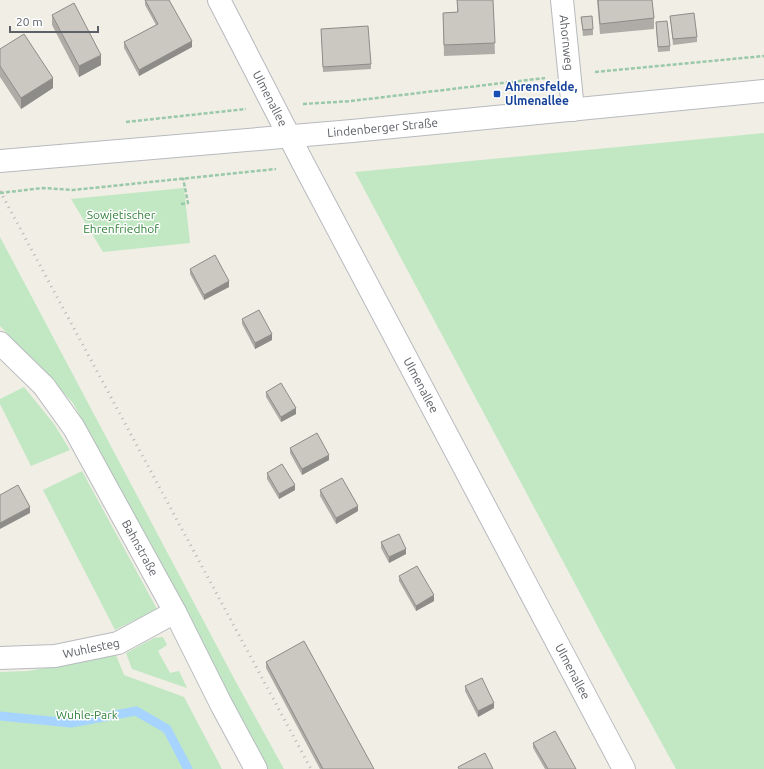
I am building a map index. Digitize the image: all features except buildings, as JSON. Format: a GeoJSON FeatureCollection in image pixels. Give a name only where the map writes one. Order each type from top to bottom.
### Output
{"type":"FeatureCollection","features":[{"type":"Feature","properties":{"kind":"street","name":"Ulmenallee"},"geometry":{"type":"LineString","coordinates":[[219,0],[624,769]]}},
{"type":"Feature","properties":{"kind":"street","name":"Ahornweg"},"geometry":{"type":"LineString","coordinates":[[562,0],[573,110]]}},
{"type":"Feature","properties":{"kind":"street","name":"Lindenberger Straße"},"geometry":{"type":"LineString","coordinates":[[0,161],[573,110],[764,91]]}},
{"type":"Feature","properties":{"kind":"street","name":"Bahnstraße"},"geometry":{"type":"LineString","coordinates":[[0,343],[44,386],[74,428],[175,612],[221,704],[256,769]]}},
{"type":"Feature","properties":{"kind":"street","name":"Wuhlesteg"},"geometry":{"type":"LineString","coordinates":[[0,658],[55,656],[118,643],[175,612]]}},
{"type":"Feature","properties":{"kind":"path"},"geometry":{"type":"LineString","coordinates":[[274,106],[351,101]]}},
{"type":"Feature","properties":{"kind":"path"},"geometry":{"type":"LineString","coordinates":[[0,193],[42,188],[73,190],[266,171]]}},
{"type":"Feature","properties":{"kind":"path"},"geometry":{"type":"LineString","coordinates":[[181,204],[188,203],[183,178]]}},
{"type":"Feature","properties":{"kind":"green space"},"geometry":{"type":"Polygon","coordinates":[[[764,133],[764,769],[676,769],[605,640],[355,172],[764,133]]]}},
{"type":"Feature","properties":{"kind":"green space","name":"Sowjetischer Ehrenfriedhof"},"geometry":{"type":"Polygon","coordinates":[[[184,188],[190,243],[103,252],[71,199],[184,188]]]}},
{"type":"Feature","properties":{"kind":"green space"},"geometry":{"type":"Polygon","coordinates":[[[0,237],[237,684],[284,769],[268,769],[73,403],[0,326],[0,237]]]}},
{"type":"Feature","properties":{"kind":"green space"},"geometry":{"type":"Polygon","coordinates":[[[24,387],[54,424],[70,450],[31,466],[0,404],[0,399],[24,387]]]}},
{"type":"Feature","properties":{"kind":"green space"},"geometry":{"type":"Polygon","coordinates":[[[82,471],[157,609],[115,630],[43,490],[82,471]]]}},
{"type":"Feature","properties":{"kind":"green space"},"geometry":{"type":"Polygon","coordinates":[[[163,637],[167,645],[158,651],[170,673],[179,671],[187,688],[132,669],[126,653],[154,638],[163,637]]]}},
{"type":"Feature","properties":{"kind":"green space","name":"Wuhle-Park"},"geometry":{"type":"Polygon","coordinates":[[[116,655],[124,675],[184,697],[222,769],[0,769],[0,672],[28,671],[116,655]]]}},
{"type":"Feature","properties":{"kind":"waterway"},"geometry":{"type":"LineString","coordinates":[[0,716],[71,723],[136,711],[167,729],[188,769]]}},
{"type":"Feature","properties":{"kind":"railway"},"geometry":{"type":"LineString","coordinates":[[0,191],[311,769]]}},
{"type":"Feature","properties":{"kind":"place","name":"Ahrensfelde, Ulmenallee"},"geometry":{"type":"Point","coordinates":[497,94]}}]}
